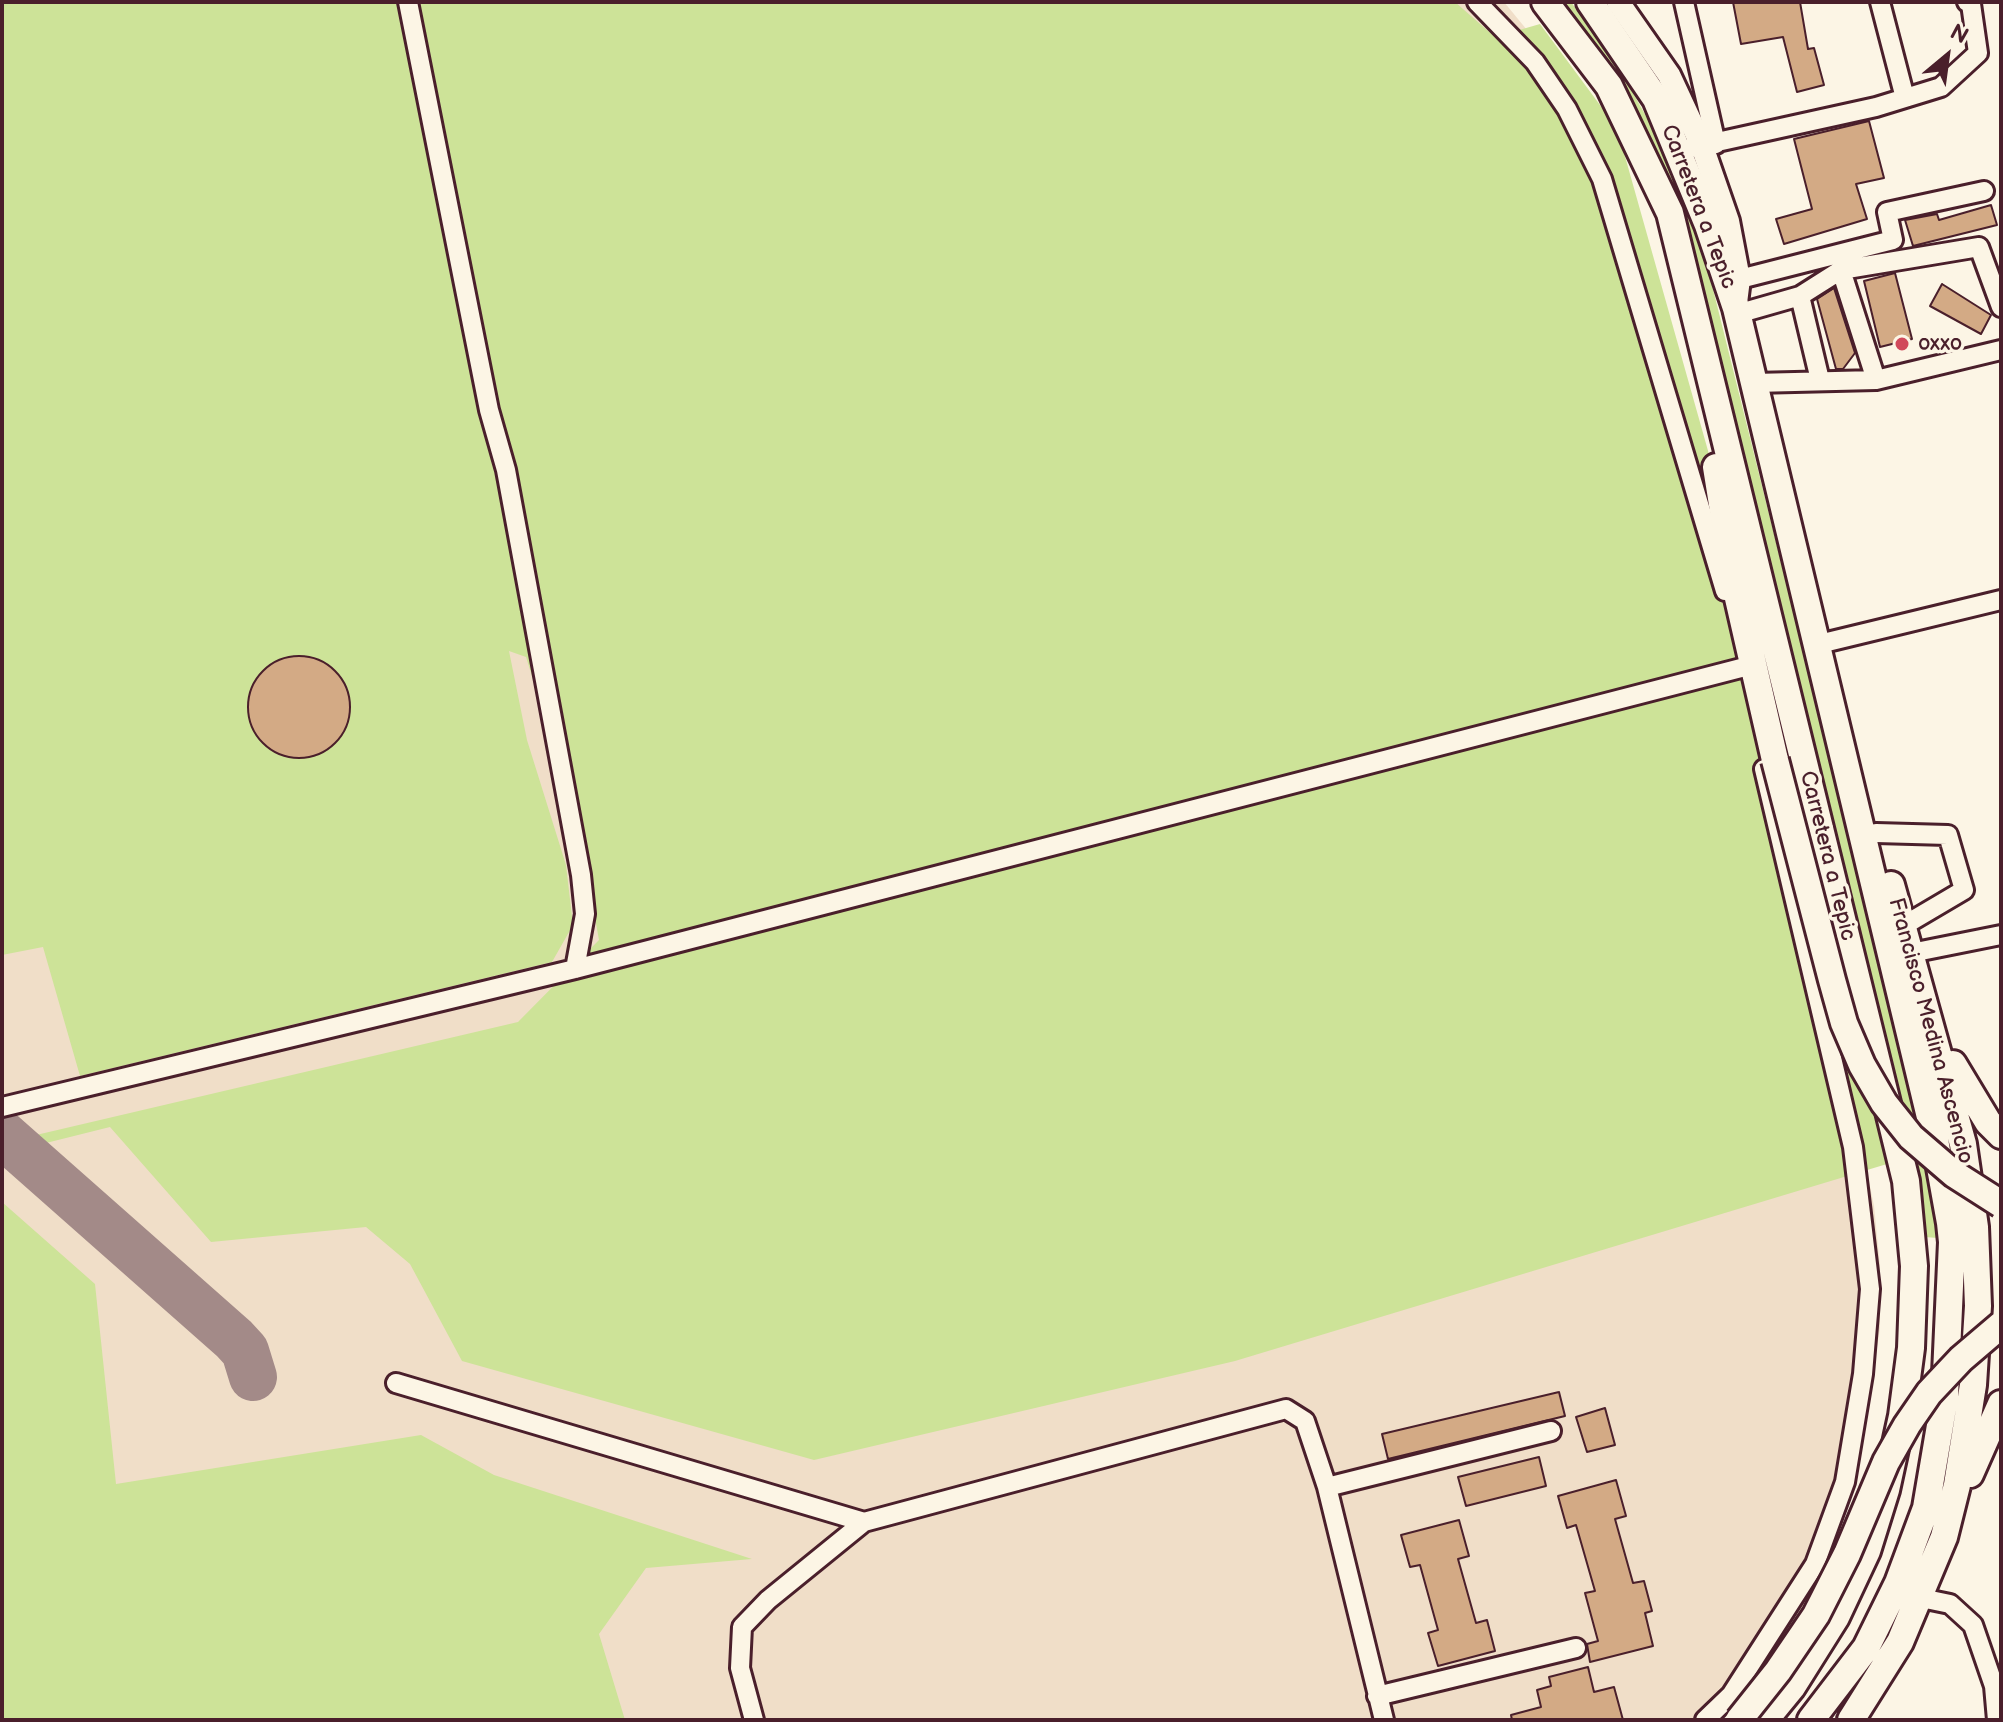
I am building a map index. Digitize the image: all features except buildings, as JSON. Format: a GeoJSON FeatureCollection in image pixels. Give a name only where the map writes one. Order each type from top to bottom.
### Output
{"type":"FeatureCollection","features":[{"type":"Feature","properties":{"kind":"highway","name":"Carretera a Tepic"},"geometry":{"type":"LineString","coordinates":[[1545,2],[1609,86],[1670,213],[1906,1181],[1914,1266],[1911,1348],[1902,1416],[1886,1490],[1867,1551],[1836,1617],[1792,1687],[1765,1720]]}},
{"type":"Feature","properties":{"kind":"highway","name":"Carretera a Tepic"},"geometry":{"type":"LineString","coordinates":[[1590,2],[1656,99],[1699,147],[1733,280],[1736,311],[1815,645],[1934,1134],[1952,1242],[1945,1396],[1926,1508],[1898,1583],[1866,1648],[1811,1720]]}},
{"type":"Feature","properties":{"kind":"highway"},"geometry":{"type":"LineString","coordinates":[[1692,305],[1731,563],[1775,760],[1844,1023],[1862,1065],[1884,1103],[1911,1137],[1954,1174],[2001,1204]]}},
{"type":"Feature","properties":{"kind":"highway","name":"Francisco Medina Ascencio"},"geometry":{"type":"LineString","coordinates":[[1831,710],[1876,833],[1963,1144],[1975,1227],[1978,1306],[1973,1385],[1957,1485],[1944,1537],[1900,1642],[1851,1720]]}},
{"type":"Feature","properties":{"kind":"highway"},"geometry":{"type":"LineString","coordinates":[[1922,995],[1956,1069],[1988,1122],[2001,1135]]}},
{"type":"Feature","properties":{"kind":"highway"},"geometry":{"type":"LineString","coordinates":[[1739,1720],[1778,1671],[1816,1615],[1847,1554],[1886,1462],[1907,1425],[1929,1393],[2001,1325]]}},
{"type":"Feature","properties":{"kind":"highway"},"geometry":{"type":"LineString","coordinates":[[1944,1537],[2001,1404]]}},
{"type":"Feature","properties":{"kind":"main road"},"geometry":{"type":"LineString","coordinates":[[1618,2],[1669,75],[1699,147]]}},
{"type":"Feature","properties":{"kind":"street"},"geometry":{"type":"LineString","coordinates":[[408,2],[489,410],[506,470],[581,875],[585,914],[575,969]]}},
{"type":"Feature","properties":{"kind":"street"},"geometry":{"type":"LineString","coordinates":[[1477,2],[1535,62],[1567,109],[1602,179],[1722,578],[1853,1147],[1870,1289],[1863,1374],[1845,1482],[1815,1564],[1731,1695],[1705,1720]]}},
{"type":"Feature","properties":{"kind":"street"},"geometry":{"type":"LineString","coordinates":[[1684,2],[1699,147],[1941,87],[1978,53],[1971,4],[1967,2]]}},
{"type":"Feature","properties":{"kind":"street"},"geometry":{"type":"LineString","coordinates":[[1880,2],[1905,98]]}},
{"type":"Feature","properties":{"kind":"street"},"geometry":{"type":"LineString","coordinates":[[1733,280],[1893,240],[1887,212],[1984,191]]}},
{"type":"Feature","properties":{"kind":"street"},"geometry":{"type":"LineString","coordinates":[[1736,311],[1800,296],[1841,270],[1979,247],[2001,307]]}},
{"type":"Feature","properties":{"kind":"street"},"geometry":{"type":"LineString","coordinates":[[1841,270],[1876,380]]}},
{"type":"Feature","properties":{"kind":"street"},"geometry":{"type":"LineString","coordinates":[[1800,296],[1820,380]]}},
{"type":"Feature","properties":{"kind":"street"},"geometry":{"type":"LineString","coordinates":[[1754,383],[1876,380],[2001,350]]}},
{"type":"Feature","properties":{"kind":"street"},"geometry":{"type":"LineString","coordinates":[[1815,645],[2001,600]]}},
{"type":"Feature","properties":{"kind":"street"},"geometry":{"type":"LineString","coordinates":[[2,1107],[575,969],[1741,668]]}},
{"type":"Feature","properties":{"kind":"street"},"geometry":{"type":"LineString","coordinates":[[1876,833],[1948,835],[1964,890],[1903,926]]}},
{"type":"Feature","properties":{"kind":"street"},"geometry":{"type":"LineString","coordinates":[[1911,953],[2001,935]]}},
{"type":"Feature","properties":{"kind":"street"},"geometry":{"type":"LineString","coordinates":[[396,1383],[864,1522]]}},
{"type":"Feature","properties":{"kind":"street"},"geometry":{"type":"LineString","coordinates":[[754,1720],[740,1668],[742,1627],[768,1600],[864,1522],[1286,1409],[1305,1421],[1327,1487],[1384,1720]]}},
{"type":"Feature","properties":{"kind":"street"},"geometry":{"type":"LineString","coordinates":[[1327,1487],[1551,1431]]}},
{"type":"Feature","properties":{"kind":"street"},"geometry":{"type":"LineString","coordinates":[[1921,1598],[1950,1604],[1973,1625],[1998,1685],[1997,1720]]}},
{"type":"Feature","properties":{"kind":"street"},"geometry":{"type":"LineString","coordinates":[[1982,1652],[2001,1647]]}},
{"type":"Feature","properties":{"kind":"street"},"geometry":{"type":"LineString","coordinates":[[1377,1696],[1576,1648]]}},
{"type":"Feature","properties":{"kind":"shaded area"},"geometry":{"type":"Polygon","coordinates":[[[2,2],[1504,2],[1541,47],[1861,1143],[1874,1206],[1880,1266],[1880,1328],[1859,1465],[1838,1536],[1816,1585],[1781,1647],[1721,1720],[2,1720],[2,2]]]}},
{"type":"Feature","properties":{"kind":"green space"},"geometry":{"type":"Polygon","coordinates":[[[2,2],[1455,2],[1495,37],[1540,24],[1617,128],[1725,511],[1887,1164],[1235,1361],[814,1460],[462,1361],[410,1264],[366,1227],[211,1242],[110,1127],[2,1154],[2,1143],[518,1022],[599,940],[577,819],[526,657],[509,651],[527,740],[566,865],[573,925],[552,962],[80,1076],[43,947],[2,955],[2,2]]]}},
{"type":"Feature","properties":{"kind":"green space"},"geometry":{"type":"Polygon","coordinates":[[[1554,2],[1571,2],[1616,63],[1664,148],[1691,215],[1709,273],[1879,956],[1938,1238],[1924,1237],[1694,274],[1554,2]]]}},
{"type":"Feature","properties":{"kind":"green space"},"geometry":{"type":"Polygon","coordinates":[[[2,1202],[95,1284],[116,1484],[421,1435],[494,1475],[752,1559],[646,1568],[599,1634],[625,1720],[3,1720],[2,1202]]]}},
{"type":"Feature","properties":{"kind":"taxiway"},"geometry":{"type":"LineString","coordinates":[[2,1134],[234,1339],[245,1351],[253,1377]]}},
{"type":"Feature","properties":{"kind":"place","name":"oxxo"},"geometry":{"type":"Point","coordinates":[1902,344]}}]}
